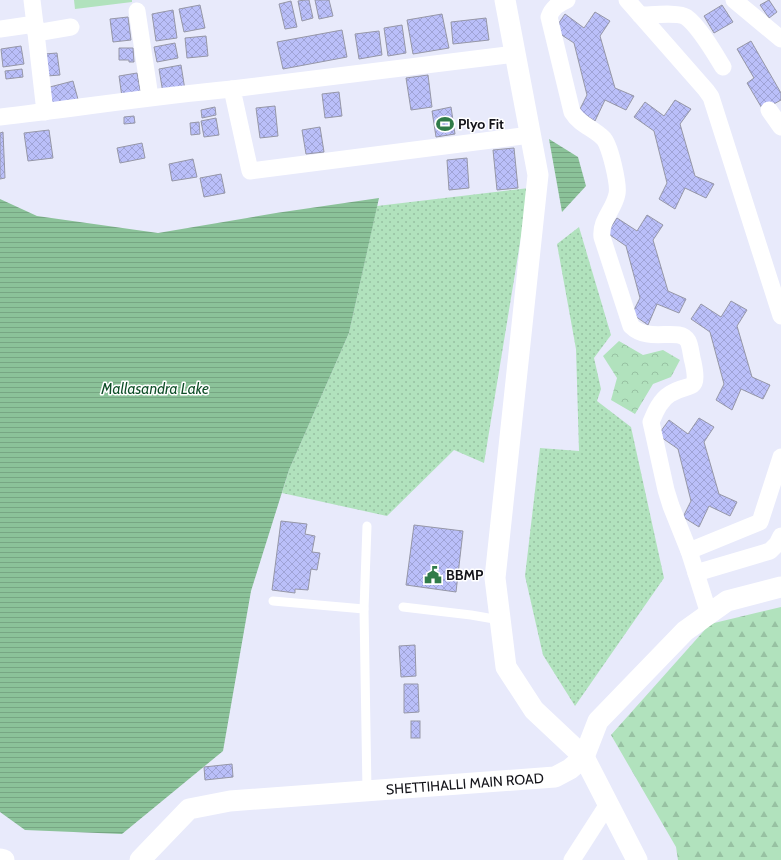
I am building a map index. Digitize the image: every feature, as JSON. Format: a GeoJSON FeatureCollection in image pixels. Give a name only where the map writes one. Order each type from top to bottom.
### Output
{"type":"FeatureCollection","features":[{"type":"Feature","properties":{"kind":"street"},"geometry":{"type":"LineString","coordinates":[[32,0],[44,112]]}},
{"type":"Feature","properties":{"kind":"street"},"geometry":{"type":"LineString","coordinates":[[504,0],[538,175],[495,578],[506,667],[534,710],[584,757],[636,860]]}},
{"type":"Feature","properties":{"kind":"street"},"geometry":{"type":"LineString","coordinates":[[567,0],[558,4],[551,11],[549,17],[572,112],[579,122],[604,138],[610,151],[618,191],[616,199],[603,223],[601,229],[602,237],[632,326],[637,332],[648,335],[675,334],[683,336],[688,341],[696,376],[695,382],[691,386],[670,394],[663,400],[655,412],[651,422],[667,495],[688,550],[709,614]]}},
{"type":"Feature","properties":{"kind":"street"},"geometry":{"type":"LineString","coordinates":[[627,0],[711,97],[781,316]]}},
{"type":"Feature","properties":{"kind":"street"},"geometry":{"type":"LineString","coordinates":[[734,0],[781,39]]}},
{"type":"Feature","properties":{"kind":"street"},"geometry":{"type":"LineString","coordinates":[[137,11],[150,97]]}},
{"type":"Feature","properties":{"kind":"street"},"geometry":{"type":"LineString","coordinates":[[640,15],[668,14],[686,16],[701,33],[723,67]]}},
{"type":"Feature","properties":{"kind":"street"},"geometry":{"type":"LineString","coordinates":[[0,29],[71,27]]}},
{"type":"Feature","properties":{"kind":"street"},"geometry":{"type":"LineString","coordinates":[[0,117],[150,97],[232,89],[515,54]]}},
{"type":"Feature","properties":{"kind":"street"},"geometry":{"type":"LineString","coordinates":[[232,89],[250,171],[530,135]]}},
{"type":"Feature","properties":{"kind":"street"},"geometry":{"type":"LineString","coordinates":[[769,110],[781,127]]}},
{"type":"Feature","properties":{"kind":"street"},"geometry":{"type":"LineString","coordinates":[[688,550],[760,522],[781,457]]}},
{"type":"Feature","properties":{"kind":"street"},"geometry":{"type":"LineString","coordinates":[[696,573],[770,551],[777,544],[781,536]]}},
{"type":"Feature","properties":{"kind":"street","name":"SHETTIHALLI MAIN ROAD"},"geometry":{"type":"LineString","coordinates":[[140,860],[188,809],[230,801],[555,777],[570,769],[584,757],[598,721],[685,631],[727,601],[781,587]]}},
{"type":"Feature","properties":{"kind":"street"},"geometry":{"type":"LineString","coordinates":[[572,860],[608,804]]}},
{"type":"Feature","properties":{"kind":"street"},"geometry":{"type":"LineString","coordinates":[[0,859],[4,860]]}},
{"type":"Feature","properties":{"kind":"lane"},"geometry":{"type":"LineString","coordinates":[[367,526],[364,609],[367,791]]}},
{"type":"Feature","properties":{"kind":"lane"},"geometry":{"type":"LineString","coordinates":[[273,601],[364,609]]}},
{"type":"Feature","properties":{"kind":"lane"},"geometry":{"type":"LineString","coordinates":[[403,607],[500,620]]}},
{"type":"Feature","properties":{"kind":"green space"},"geometry":{"type":"Polygon","coordinates":[[[74,0],[132,0],[132,2],[75,9],[74,0]]]}},
{"type":"Feature","properties":{"kind":"green space"},"geometry":{"type":"Polygon","coordinates":[[[529,188],[484,463],[454,450],[387,516],[282,493],[289,470],[349,333],[377,206],[529,188]]]}},
{"type":"Feature","properties":{"kind":"green space"},"geometry":{"type":"Polygon","coordinates":[[[579,227],[611,335],[594,358],[601,389],[597,401],[631,427],[664,578],[575,706],[543,655],[525,576],[540,448],[579,451],[576,349],[557,244],[579,227]]]}},
{"type":"Feature","properties":{"kind":"green space"},"geometry":{"type":"Polygon","coordinates":[[[619,341],[643,355],[663,350],[680,360],[671,377],[653,384],[635,414],[611,400],[617,378],[603,356],[619,341]]]}},
{"type":"Feature","properties":{"kind":"green space"},"geometry":{"type":"Polygon","coordinates":[[[781,607],[781,860],[678,860],[676,847],[611,735],[710,624],[781,607]]]}},
{"type":"Feature","properties":{"kind":"water"},"geometry":{"type":"Polygon","coordinates":[[[549,139],[578,157],[586,186],[562,212],[549,139]]]}},
{"type":"Feature","properties":{"kind":"water","name":"Mallasandra Lake"},"geometry":{"type":"Polygon","coordinates":[[[379,198],[349,333],[289,470],[251,591],[223,751],[122,834],[25,830],[0,812],[0,199],[37,216],[158,233],[276,213],[379,198]]]}},
{"type":"Feature","properties":{"kind":"building"},"geometry":{"type":"Polygon","coordinates":[[[309,0],[313,18],[302,21],[298,1],[309,0]]]}},
{"type":"Feature","properties":{"kind":"building"},"geometry":{"type":"Polygon","coordinates":[[[315,0],[329,0],[333,16],[319,19],[315,0]]]}},
{"type":"Feature","properties":{"kind":"building"},"geometry":{"type":"Polygon","coordinates":[[[769,0],[777,12],[769,18],[760,5],[769,0]]]}},
{"type":"Feature","properties":{"kind":"building"},"geometry":{"type":"Polygon","coordinates":[[[291,1],[297,27],[285,29],[279,4],[291,1]]]}},
{"type":"Feature","properties":{"kind":"building"},"geometry":{"type":"Polygon","coordinates":[[[200,5],[205,28],[184,32],[179,9],[200,5]]]}},
{"type":"Feature","properties":{"kind":"building"},"geometry":{"type":"Polygon","coordinates":[[[722,5],[733,22],[714,33],[704,16],[722,5]]]}},
{"type":"Feature","properties":{"kind":"building"},"geometry":{"type":"Polygon","coordinates":[[[173,10],[177,38],[156,41],[152,14],[173,10]]]}},
{"type":"Feature","properties":{"kind":"building"},"geometry":{"type":"Polygon","coordinates":[[[595,12],[610,21],[600,36],[615,88],[634,96],[626,110],[605,100],[595,121],[579,111],[587,95],[574,43],[554,30],[565,14],[584,28],[595,12]]]}},
{"type":"Feature","properties":{"kind":"building"},"geometry":{"type":"Polygon","coordinates":[[[442,14],[449,48],[413,54],[407,20],[442,14]]]}},
{"type":"Feature","properties":{"kind":"building"},"geometry":{"type":"Polygon","coordinates":[[[128,17],[131,40],[113,42],[110,19],[128,17]]]}},
{"type":"Feature","properties":{"kind":"building"},"geometry":{"type":"Polygon","coordinates":[[[486,18],[489,40],[453,44],[451,22],[486,18]]]}},
{"type":"Feature","properties":{"kind":"building"},"geometry":{"type":"Polygon","coordinates":[[[402,25],[406,53],[388,56],[384,28],[402,25]]]}},
{"type":"Feature","properties":{"kind":"building"},"geometry":{"type":"Polygon","coordinates":[[[342,30],[347,57],[283,69],[277,42],[342,30]]]}},
{"type":"Feature","properties":{"kind":"building"},"geometry":{"type":"Polygon","coordinates":[[[379,31],[382,55],[359,59],[355,34],[379,31]]]}},
{"type":"Feature","properties":{"kind":"building"},"geometry":{"type":"Polygon","coordinates":[[[206,36],[208,56],[187,58],[185,38],[206,36]]]}},
{"type":"Feature","properties":{"kind":"building"},"geometry":{"type":"Polygon","coordinates":[[[751,41],[781,93],[781,100],[763,110],[747,83],[754,78],[737,49],[751,41]]]}},
{"type":"Feature","properties":{"kind":"building"},"geometry":{"type":"Polygon","coordinates":[[[175,43],[178,58],[157,62],[154,47],[175,43]]]}},
{"type":"Feature","properties":{"kind":"building"},"geometry":{"type":"Polygon","coordinates":[[[21,46],[24,64],[3,67],[1,49],[21,46]]]}},
{"type":"Feature","properties":{"kind":"building"},"geometry":{"type":"Polygon","coordinates":[[[119,48],[133,48],[134,62],[129,62],[129,60],[119,60],[119,48]]]}},
{"type":"Feature","properties":{"kind":"building"},"geometry":{"type":"Polygon","coordinates":[[[57,53],[60,75],[47,76],[45,54],[57,53]]]}},
{"type":"Feature","properties":{"kind":"building"},"geometry":{"type":"Polygon","coordinates":[[[181,65],[185,90],[163,93],[159,69],[181,65]]]}},
{"type":"Feature","properties":{"kind":"building"},"geometry":{"type":"Polygon","coordinates":[[[22,69],[23,77],[6,79],[5,71],[22,69]]]}},
{"type":"Feature","properties":{"kind":"building"},"geometry":{"type":"Polygon","coordinates":[[[137,73],[141,95],[122,97],[119,76],[137,73]]]}},
{"type":"Feature","properties":{"kind":"building"},"geometry":{"type":"Polygon","coordinates":[[[428,75],[432,107],[411,110],[406,78],[428,75]]]}},
{"type":"Feature","properties":{"kind":"building"},"geometry":{"type":"Polygon","coordinates":[[[73,81],[79,103],[52,110],[46,88],[73,81]]]}},
{"type":"Feature","properties":{"kind":"building"},"geometry":{"type":"Polygon","coordinates":[[[339,92],[342,116],[325,118],[322,94],[339,92]]]}},
{"type":"Feature","properties":{"kind":"building"},"geometry":{"type":"Polygon","coordinates":[[[675,100],[691,109],[680,124],[695,176],[714,184],[706,198],[685,188],[675,209],[659,199],[667,183],[654,131],[634,117],[645,102],[664,116],[675,100]]]}},
{"type":"Feature","properties":{"kind":"building"},"geometry":{"type":"Polygon","coordinates":[[[275,106],[278,136],[260,138],[256,108],[275,106]]]}},
{"type":"Feature","properties":{"kind":"building"},"geometry":{"type":"Polygon","coordinates":[[[215,107],[216,115],[202,118],[201,110],[215,107]]]}},
{"type":"Feature","properties":{"kind":"building"},"geometry":{"type":"Polygon","coordinates":[[[451,107],[455,134],[436,137],[432,111],[451,107]]]}},
{"type":"Feature","properties":{"kind":"building"},"geometry":{"type":"Polygon","coordinates":[[[134,116],[135,123],[124,124],[124,117],[134,116]]]}},
{"type":"Feature","properties":{"kind":"building"},"geometry":{"type":"Polygon","coordinates":[[[216,118],[219,135],[204,137],[201,121],[216,118]]]}},
{"type":"Feature","properties":{"kind":"building"},"geometry":{"type":"Polygon","coordinates":[[[199,122],[200,134],[191,135],[190,123],[199,122]]]}},
{"type":"Feature","properties":{"kind":"building"},"geometry":{"type":"Polygon","coordinates":[[[320,127],[324,152],[306,154],[302,130],[320,127]]]}},
{"type":"Feature","properties":{"kind":"building"},"geometry":{"type":"Polygon","coordinates":[[[49,130],[53,158],[28,161],[24,133],[49,130]]]}},
{"type":"Feature","properties":{"kind":"building"},"geometry":{"type":"Polygon","coordinates":[[[3,132],[5,178],[0,179],[0,133],[3,132]]]}},
{"type":"Feature","properties":{"kind":"building"},"geometry":{"type":"Polygon","coordinates":[[[142,143],[145,158],[120,163],[117,148],[142,143]]]}},
{"type":"Feature","properties":{"kind":"building"},"geometry":{"type":"Polygon","coordinates":[[[514,148],[518,188],[497,190],[493,150],[514,148]]]}},
{"type":"Feature","properties":{"kind":"building"},"geometry":{"type":"Polygon","coordinates":[[[467,158],[469,188],[449,190],[447,160],[467,158]]]}},
{"type":"Feature","properties":{"kind":"building"},"geometry":{"type":"Polygon","coordinates":[[[193,159],[197,177],[172,181],[169,164],[193,159]]]}},
{"type":"Feature","properties":{"kind":"building"},"geometry":{"type":"Polygon","coordinates":[[[221,174],[225,193],[204,197],[200,178],[221,174]]]}},
{"type":"Feature","properties":{"kind":"building"},"geometry":{"type":"Polygon","coordinates":[[[647,215],[663,225],[653,240],[668,291],[686,299],[679,313],[657,304],[648,325],[632,314],[640,298],[626,246],[607,233],[617,218],[637,231],[647,215]]]}},
{"type":"Feature","properties":{"kind":"building"},"geometry":{"type":"Polygon","coordinates":[[[731,301],[747,310],[737,326],[752,377],[770,385],[763,399],[741,389],[732,410],[716,400],[724,384],[710,332],[691,319],[701,304],[721,317],[731,301]]]}},
{"type":"Feature","properties":{"kind":"building"},"geometry":{"type":"Polygon","coordinates":[[[699,418],[714,427],[704,442],[719,494],[737,502],[730,516],[709,506],[699,527],[683,517],[691,501],[678,449],[658,435],[669,420],[688,434],[699,418]]]}},
{"type":"Feature","properties":{"kind":"building"},"geometry":{"type":"Polygon","coordinates":[[[281,521],[307,524],[305,534],[315,536],[312,552],[320,553],[317,570],[311,569],[308,590],[295,589],[295,593],[272,590],[281,521]]]}},
{"type":"Feature","properties":{"kind":"building"},"geometry":{"type":"Polygon","coordinates":[[[414,525],[463,531],[456,592],[406,585],[414,525]]]}},
{"type":"Feature","properties":{"kind":"building"},"geometry":{"type":"Polygon","coordinates":[[[415,645],[416,676],[401,677],[399,646],[415,645]]]}},
{"type":"Feature","properties":{"kind":"building"},"geometry":{"type":"Polygon","coordinates":[[[404,684],[418,684],[419,712],[404,713],[404,684]]]}},
{"type":"Feature","properties":{"kind":"building"},"geometry":{"type":"Polygon","coordinates":[[[411,721],[420,721],[420,738],[411,738],[411,721]]]}},
{"type":"Feature","properties":{"kind":"building"},"geometry":{"type":"Polygon","coordinates":[[[232,764],[233,777],[205,780],[204,767],[232,764]]]}},
{"type":"Feature","properties":{"kind":"place","name":"Plyo Fit"},"geometry":{"type":"Point","coordinates":[445,124]}},
{"type":"Feature","properties":{"kind":"place","name":"BBMP"},"geometry":{"type":"Point","coordinates":[433,575]}}]}
